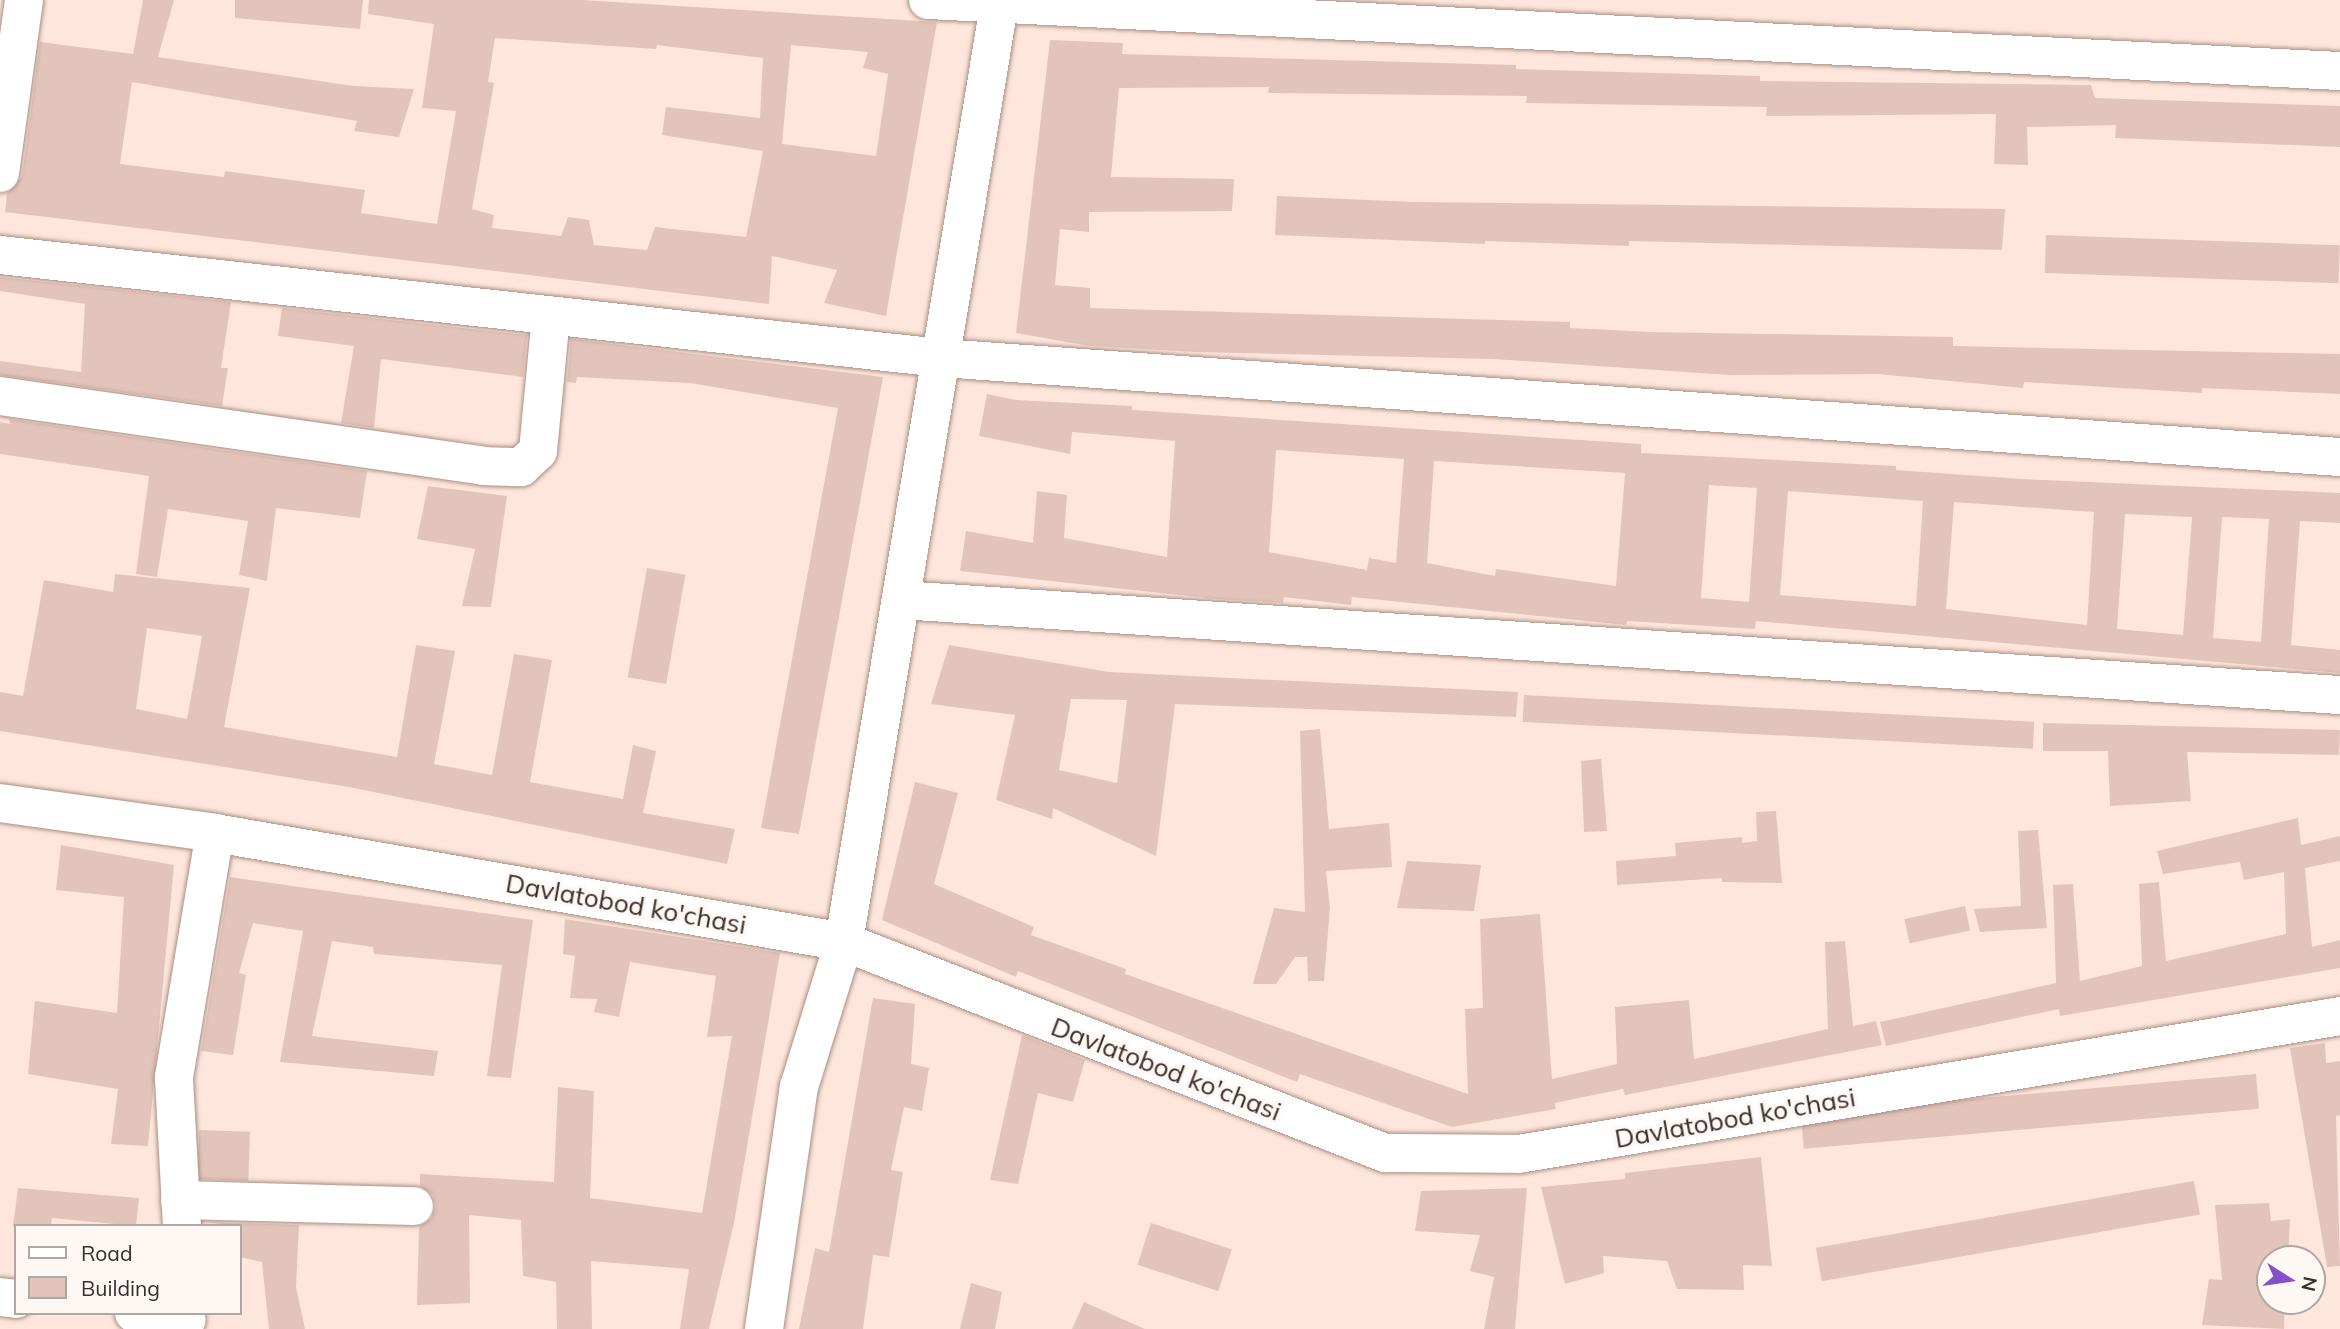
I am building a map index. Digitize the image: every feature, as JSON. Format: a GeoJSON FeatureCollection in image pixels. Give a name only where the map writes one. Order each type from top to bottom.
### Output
{"type":"FeatureCollection","features":[{"type":"Feature","properties":{"kind":"street"},"geometry":{"type":"LineString","coordinates":[[0,173],[24,0]]}},
{"type":"Feature","properties":{"kind":"street"},"geometry":{"type":"LineString","coordinates":[[928,0],[2340,71]]}},
{"type":"Feature","properties":{"kind":"street"},"geometry":{"type":"LineString","coordinates":[[764,1329],[799,1087],[844,942],[1000,3]]}},
{"type":"Feature","properties":{"kind":"street"},"geometry":{"type":"LineString","coordinates":[[0,255],[941,358],[2340,457]]}},
{"type":"Feature","properties":{"kind":"street"},"geometry":{"type":"LineString","coordinates":[[0,396],[521,467],[538,451],[551,316]]}},
{"type":"Feature","properties":{"kind":"street"},"geometry":{"type":"LineString","coordinates":[[901,600],[2340,695]]}},
{"type":"Feature","properties":{"kind":"street","name":"Davlatobod ko'chasi"},"geometry":{"type":"LineString","coordinates":[[0,803],[215,833],[844,942],[1385,1153],[1519,1154],[2340,1016]]}},
{"type":"Feature","properties":{"kind":"street"},"geometry":{"type":"LineString","coordinates":[[215,833],[174,1077],[181,1213],[414,1206]]}},
{"type":"Feature","properties":{"kind":"street"},"geometry":{"type":"LineString","coordinates":[[147,1315],[187,1321]]}},
{"type":"Feature","properties":{"kind":"building"},"geometry":{"type":"Polygon","coordinates":[[[143,0],[174,0],[158,57],[354,86],[414,89],[399,137],[354,131],[357,121],[132,82],[120,164],[224,177],[225,171],[365,190],[361,213],[437,224],[456,111],[422,108],[434,24],[368,14],[369,0],[582,0],[937,22],[886,316],[824,303],[837,270],[772,256],[769,304],[5,212],[7,193],[22,176],[40,42],[133,54],[143,0]],[[495,38],[488,82],[494,83],[472,209],[494,215],[492,228],[561,236],[568,217],[589,220],[594,245],[647,250],[655,227],[746,237],[763,151],[662,135],[666,107],[760,118],[763,58],[657,45],[656,49],[495,38]],[[791,45],[782,144],[876,156],[888,74],[863,68],[868,52],[791,45]]]}},
{"type":"Feature","properties":{"kind":"building"},"geometry":{"type":"Polygon","coordinates":[[[235,0],[363,0],[360,29],[235,18],[235,0]]]}},
{"type":"Feature","properties":{"kind":"building"},"geometry":{"type":"Polygon","coordinates":[[[1050,40],[1123,43],[1122,54],[1516,65],[1516,69],[1760,76],[1760,81],[2091,85],[2095,98],[2340,106],[2340,147],[2115,138],[2116,125],[2027,127],[2028,165],[1994,164],[1996,114],[1766,116],[1767,107],[1526,103],[1527,96],[1268,93],[1269,87],[1119,88],[1111,177],[1234,179],[1232,211],[1089,212],[1089,232],[1060,229],[1055,285],[1090,288],[1090,308],[1570,322],[1570,328],[1651,332],[1953,337],[1953,346],[2340,354],[2340,394],[2202,388],[2202,393],[2024,382],[2023,388],[1878,374],[1730,375],[1494,359],[1196,352],[1089,346],[1016,333],[1050,40]]]}},
{"type":"Feature","properties":{"kind":"building"},"geometry":{"type":"Polygon","coordinates":[[[1277,196],[1413,202],[2005,209],[2002,250],[1629,241],[1629,246],[1485,241],[1485,244],[1275,235],[1277,196]]]}},
{"type":"Feature","properties":{"kind":"building"},"geometry":{"type":"Polygon","coordinates":[[[2046,235],[2340,245],[2338,283],[2045,273],[2046,235]]]}},
{"type":"Feature","properties":{"kind":"building"},"geometry":{"type":"Polygon","coordinates":[[[0,277],[231,302],[221,368],[228,368],[222,406],[0,375],[0,361],[81,372],[85,304],[0,291],[0,277]]]}},
{"type":"Feature","properties":{"kind":"building"},"geometry":{"type":"Polygon","coordinates":[[[282,308],[527,335],[523,377],[381,359],[374,428],[341,423],[354,346],[278,336],[282,308]]]}},
{"type":"Feature","properties":{"kind":"building"},"geometry":{"type":"Polygon","coordinates":[[[571,339],[883,377],[799,834],[761,828],[838,408],[690,383],[577,377],[576,383],[567,382],[571,339]]]}},
{"type":"Feature","properties":{"kind":"building"},"geometry":{"type":"Polygon","coordinates":[[[987,394],[1016,400],[1132,406],[1132,410],[1641,444],[1641,453],[1896,466],[1896,470],[2022,479],[2340,493],[2340,523],[2300,521],[2291,645],[2340,650],[2340,673],[1756,621],[1755,629],[1627,621],[1626,625],[1352,597],[1351,605],[1284,597],[1283,603],[1216,599],[960,571],[966,531],[1033,543],[1037,491],[1067,495],[1064,538],[1167,557],[1175,441],[1072,432],[1070,454],[979,436],[987,394]],[[1276,450],[1269,552],[1367,570],[1369,558],[1396,563],[1404,459],[1276,450]],[[1434,461],[1427,563],[1495,576],[1496,569],[1616,586],[1625,473],[1434,461]],[[1709,485],[1701,598],[1749,602],[1757,488],[1709,485]],[[1788,491],[1780,595],[1916,606],[1923,501],[1788,491]],[[1954,502],[1946,609],[2087,625],[2094,512],[1954,502]],[[2125,514],[2117,629],[2183,635],[2192,517],[2125,514]],[[2222,517],[2213,638],[2261,642],[2269,519],[2222,517]]]}},
{"type":"Feature","properties":{"kind":"building"},"geometry":{"type":"Polygon","coordinates":[[[9,419],[367,471],[360,518],[276,508],[267,581],[239,575],[248,521],[168,509],[157,577],[136,574],[149,476],[0,454],[0,422],[10,424],[9,419]]]}},
{"type":"Feature","properties":{"kind":"building"},"geometry":{"type":"Polygon","coordinates":[[[428,486],[507,496],[491,607],[462,606],[475,549],[417,539],[428,486]]]}},
{"type":"Feature","properties":{"kind":"building"},"geometry":{"type":"Polygon","coordinates":[[[647,568],[685,575],[666,684],[628,677],[647,568]]]}},
{"type":"Feature","properties":{"kind":"building"},"geometry":{"type":"Polygon","coordinates":[[[115,574],[250,588],[224,727],[397,757],[416,645],[455,651],[434,764],[492,775],[514,654],[552,660],[530,782],[623,799],[633,745],[656,751],[643,813],[735,829],[727,864],[349,787],[0,731],[0,692],[23,696],[44,580],[113,592],[115,574]],[[147,628],[136,709],[187,719],[202,636],[147,628]]]}},
{"type":"Feature","properties":{"kind":"building"},"geometry":{"type":"Polygon","coordinates":[[[949,645],[1109,672],[1518,692],[1516,717],[1175,704],[1156,856],[1053,808],[1052,819],[996,800],[1015,715],[931,704],[949,645]],[[1071,699],[1059,770],[1117,783],[1127,700],[1071,699]]]}},
{"type":"Feature","properties":{"kind":"building"},"geometry":{"type":"Polygon","coordinates":[[[1524,695],[2034,722],[2033,749],[1523,722],[1524,695]]]}},
{"type":"Feature","properties":{"kind":"building"},"geometry":{"type":"Polygon","coordinates":[[[2043,723],[2340,730],[2339,755],[2187,752],[2191,801],[2110,806],[2108,751],[2043,751],[2043,723]]]}},
{"type":"Feature","properties":{"kind":"building"},"geometry":{"type":"Polygon","coordinates":[[[1320,729],[1329,829],[1389,823],[1392,867],[1326,871],[1330,908],[1324,981],[1308,981],[1307,957],[1295,957],[1276,984],[1253,984],[1274,908],[1305,912],[1300,731],[1320,729]]]}},
{"type":"Feature","properties":{"kind":"building"},"geometry":{"type":"Polygon","coordinates":[[[1601,759],[1607,831],[1584,832],[1581,761],[1601,759]]]}},
{"type":"Feature","properties":{"kind":"building"},"geometry":{"type":"Polygon","coordinates":[[[915,782],[958,793],[934,884],[1034,927],[1031,935],[1126,969],[1125,974],[1468,1094],[1465,1009],[1483,1008],[1480,919],[1540,914],[1552,1079],[1617,1064],[1615,1007],[1689,1000],[1694,1059],[1828,1029],[1825,942],[1845,941],[1853,1026],[1876,1021],[1882,1045],[1625,1095],[1623,1089],[1555,1103],[1556,1109],[1452,1127],[1300,1074],[1297,1082],[1018,971],[1016,977],[882,920],[915,782]]]}},
{"type":"Feature","properties":{"kind":"building"},"geometry":{"type":"Polygon","coordinates":[[[1776,811],[1782,883],[1722,882],[1722,878],[1617,885],[1616,861],[1676,856],[1675,843],[1742,837],[1742,843],[1757,841],[1756,812],[1776,811]]]}},
{"type":"Feature","properties":{"kind":"building"},"geometry":{"type":"Polygon","coordinates":[[[2298,818],[2301,845],[2340,836],[2340,861],[2305,868],[2312,947],[2340,940],[2340,968],[2060,1016],[2059,1009],[1886,1046],[1880,1022],[2056,983],[2053,885],[2073,884],[2080,981],[2142,966],[2139,884],[2159,882],[2166,961],[2286,934],[2284,872],[2244,880],[2240,862],[2163,874],[2157,851],[2298,818]]]}},
{"type":"Feature","properties":{"kind":"building"},"geometry":{"type":"Polygon","coordinates":[[[2038,830],[2047,928],[1980,932],[1974,909],[2021,906],[2018,831],[2038,830]]]}},
{"type":"Feature","properties":{"kind":"building"},"geometry":{"type":"Polygon","coordinates":[[[61,845],[174,865],[148,1146],[111,1144],[118,1089],[28,1074],[35,1001],[117,1013],[124,897],[56,890],[61,845]]]}},
{"type":"Feature","properties":{"kind":"building"},"geometry":{"type":"Polygon","coordinates":[[[1407,861],[1481,865],[1474,911],[1397,908],[1407,861]]]}},
{"type":"Feature","properties":{"kind":"building"},"geometry":{"type":"Polygon","coordinates":[[[230,877],[533,920],[511,1078],[487,1076],[502,965],[374,954],[373,947],[332,941],[312,1036],[438,1051],[434,1076],[280,1062],[303,931],[253,923],[239,973],[246,975],[233,1055],[201,1051],[230,877]]]}},
{"type":"Feature","properties":{"kind":"building"},"geometry":{"type":"Polygon","coordinates":[[[1965,906],[1970,930],[1910,943],[1904,919],[1965,906]]]}},
{"type":"Feature","properties":{"kind":"building"},"geometry":{"type":"Polygon","coordinates":[[[565,919],[780,953],[734,1223],[709,1329],[680,1329],[689,1269],[591,1261],[592,1329],[557,1329],[556,1282],[523,1276],[521,1220],[469,1215],[470,1303],[417,1305],[419,1227],[432,1218],[436,1206],[433,1195],[420,1186],[420,1174],[554,1182],[558,1087],[594,1091],[590,1198],[702,1213],[732,1036],[707,1037],[716,976],[630,962],[619,1017],[594,1012],[597,999],[570,998],[575,956],[563,954],[565,919]]]}},
{"type":"Feature","properties":{"kind":"building"},"geometry":{"type":"Polygon","coordinates":[[[873,998],[915,1004],[911,1064],[929,1068],[922,1111],[904,1107],[891,1170],[903,1172],[889,1257],[873,1255],[863,1329],[799,1329],[815,1248],[829,1252],[873,998]]]}},
{"type":"Feature","properties":{"kind":"building"},"geometry":{"type":"Polygon","coordinates":[[[1022,1035],[1085,1060],[1073,1102],[1038,1093],[1018,1184],[990,1180],[1022,1035]]]}},
{"type":"Feature","properties":{"kind":"building"},"geometry":{"type":"Polygon","coordinates":[[[2325,1043],[2326,1063],[2340,1061],[2340,1115],[2336,1116],[2340,1266],[2327,1267],[2326,1245],[2323,1245],[2290,1048],[2325,1043]]]}},
{"type":"Feature","properties":{"kind":"building"},"geometry":{"type":"Polygon","coordinates":[[[2256,1074],[2259,1109],[1804,1149],[1801,1114],[2256,1074]]]}},
{"type":"Feature","properties":{"kind":"building"},"geometry":{"type":"Polygon","coordinates":[[[199,1130],[250,1132],[248,1181],[197,1179],[199,1130]]]}},
{"type":"Feature","properties":{"kind":"building"},"geometry":{"type":"Polygon","coordinates":[[[1761,1157],[1772,1266],[1743,1265],[1744,1290],[1677,1289],[1667,1261],[1603,1256],[1604,1273],[1565,1284],[1541,1187],[1625,1179],[1625,1173],[1761,1157]]]}},
{"type":"Feature","properties":{"kind":"building"},"geometry":{"type":"Polygon","coordinates":[[[2194,1181],[2200,1214],[1822,1281],[1816,1248],[2194,1181]]]}},
{"type":"Feature","properties":{"kind":"building"},"geometry":{"type":"Polygon","coordinates":[[[18,1188],[139,1198],[136,1224],[52,1218],[51,1224],[13,1226],[18,1188]]]}},
{"type":"Feature","properties":{"kind":"building"},"geometry":{"type":"Polygon","coordinates":[[[1527,1188],[1515,1329],[1484,1329],[1494,1277],[1470,1271],[1480,1235],[1415,1231],[1421,1191],[1527,1188]]]}},
{"type":"Feature","properties":{"kind":"building"},"geometry":{"type":"Polygon","coordinates":[[[2269,1203],[2271,1221],[2290,1219],[2289,1245],[2256,1245],[2256,1315],[2284,1315],[2284,1329],[2202,1325],[2209,1279],[2222,1280],[2215,1205],[2269,1203]]]}},
{"type":"Feature","properties":{"kind":"building"},"geometry":{"type":"Polygon","coordinates":[[[204,1222],[299,1225],[296,1287],[305,1329],[269,1329],[262,1262],[242,1257],[242,1224],[204,1222]]]}},
{"type":"Feature","properties":{"kind":"building"},"geometry":{"type":"Polygon","coordinates":[[[1151,1223],[1232,1249],[1218,1291],[1137,1265],[1151,1223]]]}},
{"type":"Feature","properties":{"kind":"building"},"geometry":{"type":"Polygon","coordinates":[[[971,1283],[1002,1292],[995,1329],[960,1329],[971,1283]]]}},
{"type":"Feature","properties":{"kind":"building"},"geometry":{"type":"Polygon","coordinates":[[[1084,1302],[1145,1329],[1072,1329],[1084,1302]]]}}]}
